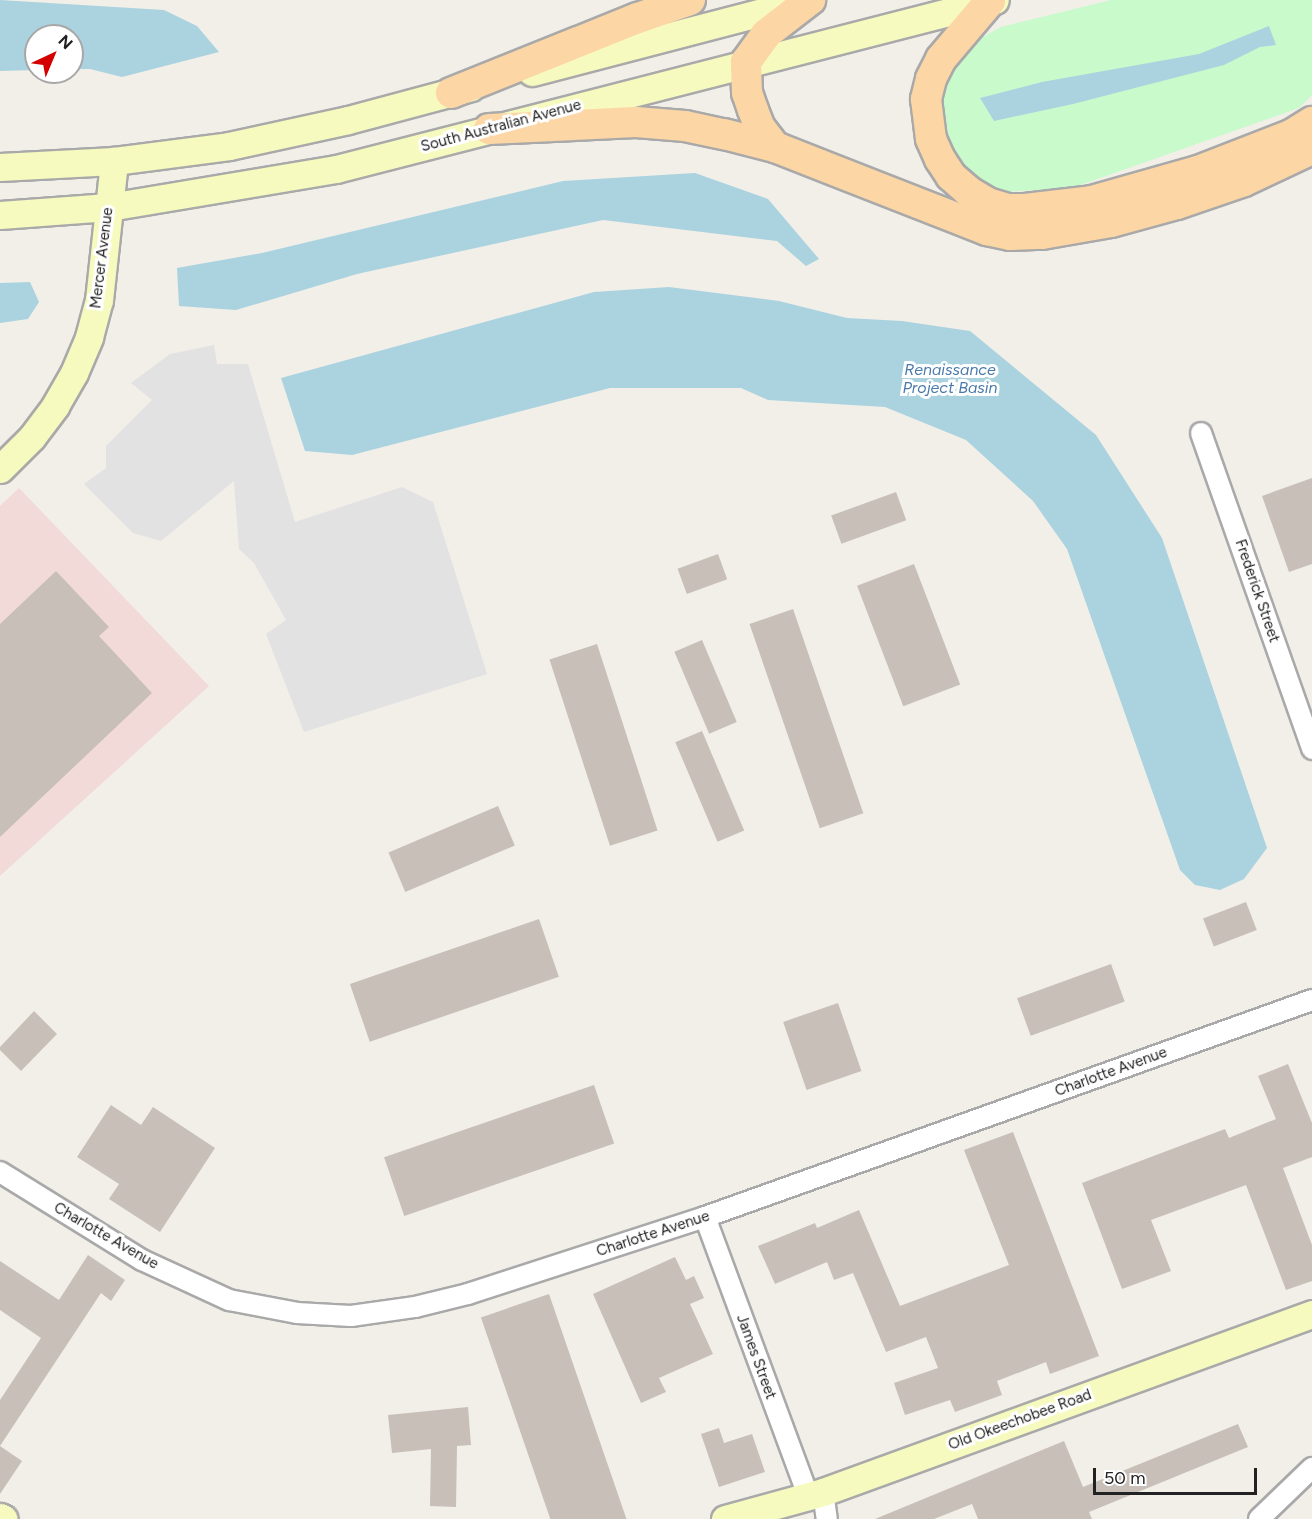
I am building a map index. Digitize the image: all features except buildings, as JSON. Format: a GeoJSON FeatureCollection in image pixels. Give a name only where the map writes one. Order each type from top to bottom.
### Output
{"type":"FeatureCollection","features":[{"type":"Feature","properties":{"kind":"main road"},"geometry":{"type":"LineString","coordinates":[[451,93],[638,18],[690,0]]}},
{"type":"Feature","properties":{"kind":"main road"},"geometry":{"type":"LineString","coordinates":[[0,166],[114,161],[229,146],[348,120],[810,0]]}},
{"type":"Feature","properties":{"kind":"main road"},"geometry":{"type":"LineString","coordinates":[[775,147],[760,128],[747,93],[746,62],[766,34],[810,0]]}},
{"type":"Feature","properties":{"kind":"main road"},"geometry":{"type":"LineString","coordinates":[[993,1],[941,59],[931,79],[926,99],[931,139],[940,159],[951,176],[968,191],[988,203],[1008,209],[1025,209],[1092,201],[1198,171],[1291,135],[1312,122]]}},
{"type":"Feature","properties":{"kind":"main road","name":"South Australian Avenue"},"geometry":{"type":"LineString","coordinates":[[0,215],[109,207],[336,169],[746,62],[993,1]]}},
{"type":"Feature","properties":{"kind":"main road"},"geometry":{"type":"LineString","coordinates":[[489,129],[636,122],[685,126],[775,147],[987,231],[1010,235],[1042,234],[1111,222],[1177,204],[1244,181],[1312,149]]}},
{"type":"Feature","properties":{"kind":"main road","name":"Mercer Avenue"},"geometry":{"type":"LineString","coordinates":[[0,469],[32,437],[55,406],[78,364],[89,337],[99,300],[114,161]]}},
{"type":"Feature","properties":{"kind":"main road","name":"Old Okeechobee Road"},"geometry":{"type":"LineString","coordinates":[[725,1519],[815,1494],[1312,1314]]}},
{"type":"Feature","properties":{"kind":"street","name":"Frederick Street"},"geometry":{"type":"LineString","coordinates":[[1201,433],[1312,749]]}},
{"type":"Feature","properties":{"kind":"street","name":"Charlotte Avenue"},"geometry":{"type":"LineString","coordinates":[[0,1172],[142,1260],[229,1300],[297,1313],[351,1316],[415,1307],[468,1294],[705,1217],[1312,1000]]}},
{"type":"Feature","properties":{"kind":"street","name":"James Street"},"geometry":{"type":"LineString","coordinates":[[705,1217],[826,1519]]}},
{"type":"Feature","properties":{"kind":"street"},"geometry":{"type":"LineString","coordinates":[[1259,1519],[1312,1468]]}},
{"type":"Feature","properties":{"kind":"shaded area"},"geometry":{"type":"Polygon","coordinates":[[[214,345],[217,364],[248,364],[295,522],[402,487],[433,502],[487,674],[304,732],[266,634],[286,620],[254,563],[239,549],[234,481],[161,541],[133,533],[84,484],[106,468],[106,446],[152,400],[131,383],[170,354],[214,345]]]}},
{"type":"Feature","properties":{"kind":"shaded area"},"geometry":{"type":"Polygon","coordinates":[[[19,488],[209,686],[0,876],[0,506],[19,488]]]}},
{"type":"Feature","properties":{"kind":"green space"},"geometry":{"type":"Polygon","coordinates":[[[1111,0],[1312,0],[1312,95],[1299,108],[1072,188],[1005,192],[975,178],[954,155],[938,120],[939,86],[963,48],[1001,27],[1111,0]]]}},
{"type":"Feature","properties":{"kind":"water"},"geometry":{"type":"Polygon","coordinates":[[[0,0],[164,10],[197,26],[219,52],[122,77],[84,69],[84,24],[24,24],[24,70],[0,71],[0,0]]]}},
{"type":"Feature","properties":{"kind":"water"},"geometry":{"type":"Polygon","coordinates":[[[1269,26],[1276,45],[1260,47],[1224,65],[1073,104],[994,121],[980,98],[1042,82],[1199,54],[1269,26]]]}},
{"type":"Feature","properties":{"kind":"water"},"geometry":{"type":"Polygon","coordinates":[[[695,173],[768,199],[819,259],[806,266],[777,241],[603,220],[357,274],[236,310],[179,306],[177,268],[262,253],[563,181],[695,173]]]}},
{"type":"Feature","properties":{"kind":"water"},"geometry":{"type":"Polygon","coordinates":[[[30,282],[39,302],[28,319],[0,323],[0,283],[30,282]]]}},
{"type":"Feature","properties":{"kind":"water","name":"Renaissance Project Basin"},"geometry":{"type":"Polygon","coordinates":[[[669,287],[779,301],[847,318],[902,321],[970,331],[1096,435],[1162,538],[1267,848],[1244,879],[1220,890],[1195,885],[1180,870],[1067,549],[1033,501],[966,440],[885,407],[768,400],[741,388],[610,388],[352,455],[305,451],[281,378],[594,292],[669,287]]]}}]}
